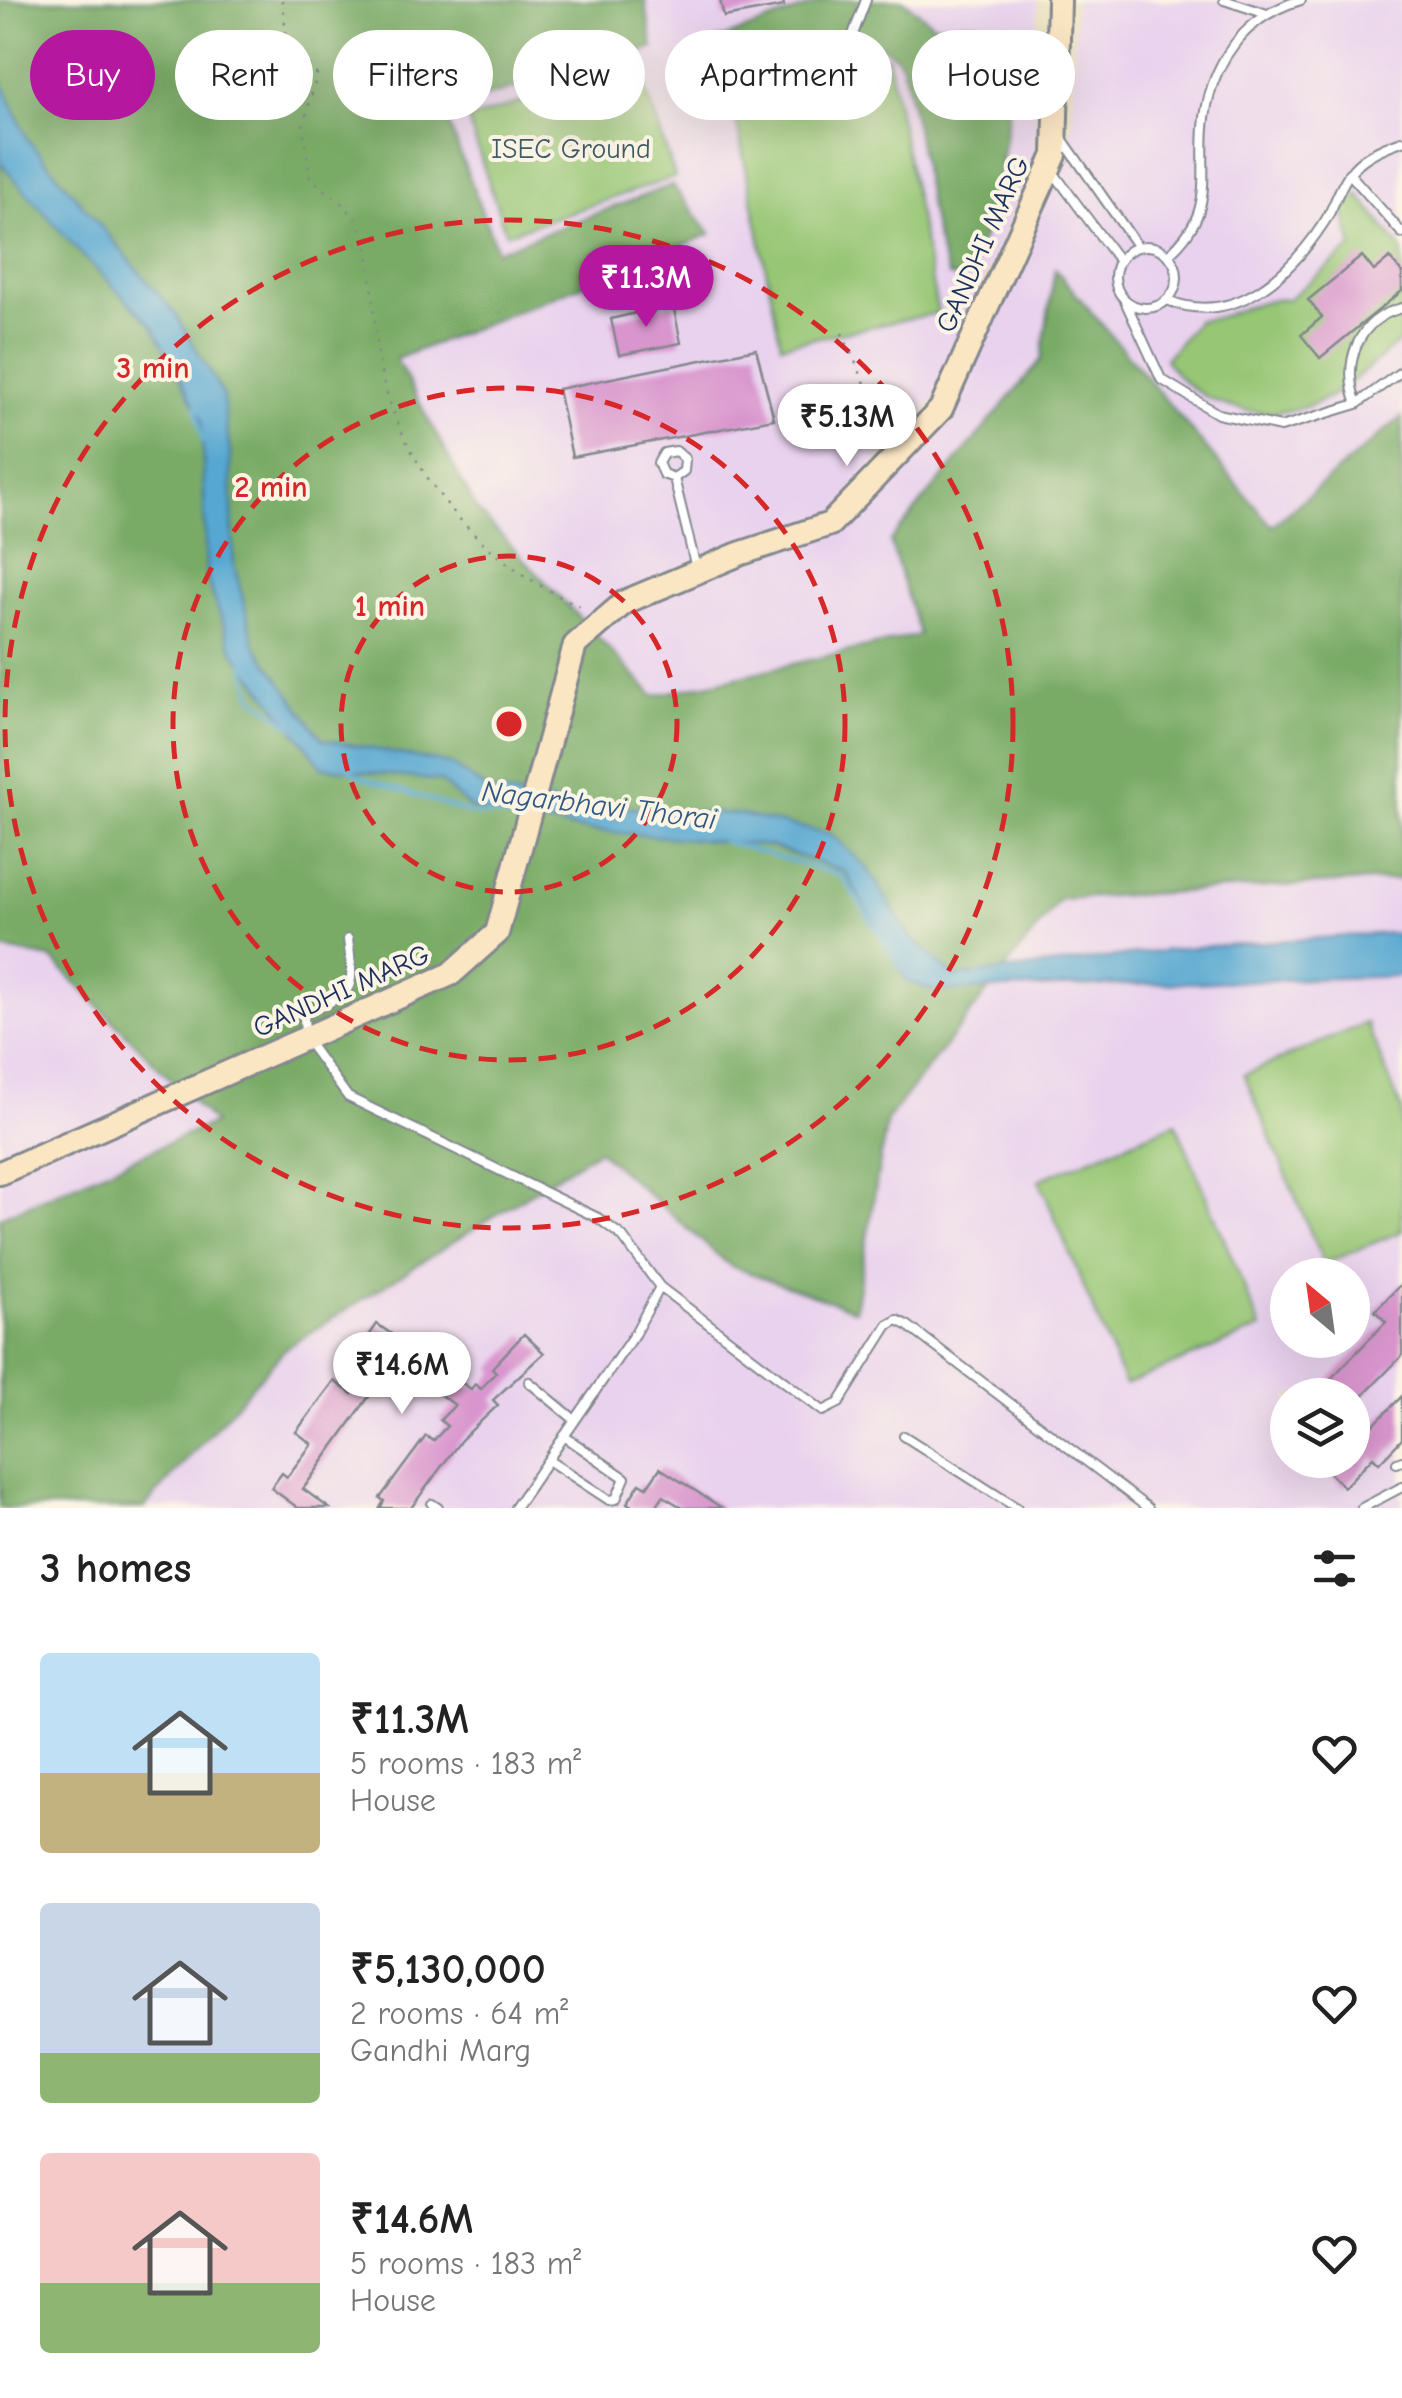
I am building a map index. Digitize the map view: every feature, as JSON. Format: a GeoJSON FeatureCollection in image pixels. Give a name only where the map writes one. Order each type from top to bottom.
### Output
{"type":"FeatureCollection","features":[{"type":"Feature","properties":{"kind":"main road","name":"GANDHI MARG"},"geometry":{"type":"LineString","coordinates":[[0,1174],[451,974],[497,933],[575,645],[625,602],[830,524],[941,409],[1055,155],[1059,0]]}},
{"type":"Feature","properties":{"kind":"lane"},"geometry":{"type":"LineString","coordinates":[[855,30],[866,0]]}},
{"type":"Feature","properties":{"kind":"lane"},"geometry":{"type":"LineString","coordinates":[[1224,0],[1264,13]]}},
{"type":"Feature","properties":{"kind":"lane"},"geometry":{"type":"LineString","coordinates":[[1168,256],[1192,228],[1203,202],[1204,128],[1214,84],[1239,38],[1264,13],[1301,0]]}},
{"type":"Feature","properties":{"kind":"lane"},"geometry":{"type":"LineString","coordinates":[[1056,129],[1138,247]]}},
{"type":"Feature","properties":{"kind":"lane"},"geometry":{"type":"LineString","coordinates":[[1125,301],[1148,308],[1167,300],[1208,309],[1256,294],[1313,238],[1349,174],[1377,152],[1402,141]]}},
{"type":"Feature","properties":{"kind":"lane"},"geometry":{"type":"LineString","coordinates":[[1050,167],[1119,261]]}},
{"type":"Feature","properties":{"kind":"lane"},"geometry":{"type":"LineString","coordinates":[[1349,174],[1402,233]]}},
{"type":"Feature","properties":{"kind":"lane"},"geometry":{"type":"LineString","coordinates":[[1167,300],[1177,281],[1168,256],[1158,248],[1138,247],[1119,261],[1114,280],[1160,379],[1218,414],[1281,427],[1357,404],[1402,370]]}},
{"type":"Feature","properties":{"kind":"lane"},"geometry":{"type":"LineString","coordinates":[[1357,404],[1350,371],[1359,339],[1373,322],[1402,308]]}},
{"type":"Feature","properties":{"kind":"lane"},"geometry":{"type":"LineString","coordinates":[[674,478],[696,572]]}},
{"type":"Feature","properties":{"kind":"lane"},"geometry":{"type":"LineString","coordinates":[[348,939],[353,982],[348,991],[304,1015],[306,1038],[348,1097],[598,1218],[622,1236],[660,1287],[823,1411],[839,1403],[888,1325],[896,1320],[1148,1508]]}},
{"type":"Feature","properties":{"kind":"lane"},"geometry":{"type":"LineString","coordinates":[[515,1508],[660,1287]]}},
{"type":"Feature","properties":{"kind":"lane"},"geometry":{"type":"LineString","coordinates":[[529,1382],[575,1420]]}},
{"type":"Feature","properties":{"kind":"lane"},"geometry":{"type":"LineString","coordinates":[[548,1460],[609,1500],[616,1500],[625,1478],[564,1436]]}},
{"type":"Feature","properties":{"kind":"lane"},"geometry":{"type":"LineString","coordinates":[[904,1436],[1017,1508]]}},
{"type":"Feature","properties":{"kind":"lane"},"geometry":{"type":"LineString","coordinates":[[1362,1508],[1402,1487]]}},
{"type":"Feature","properties":{"kind":"path"},"geometry":{"type":"LineString","coordinates":[[282,0],[287,40],[317,75],[303,126],[310,178],[345,206],[362,228],[382,377],[425,479],[489,550],[548,593],[607,617]]}},
{"type":"Feature","properties":{"kind":"path"},"geometry":{"type":"LineString","coordinates":[[842,333],[881,418],[905,446]]}},
{"type":"Feature","properties":{"kind":"shaded area"},"geometry":{"type":"Polygon","coordinates":[[[0,0],[1038,0],[1037,30],[912,30],[912,120],[1036,120],[1035,158],[934,401],[854,485],[872,501],[952,416],[1027,241],[1075,120],[1075,0],[1402,0],[1402,1508],[0,1508],[0,0]]]}},
{"type":"Feature","properties":{"kind":"green space"},"geometry":{"type":"Polygon","coordinates":[[[0,0],[645,0],[653,48],[645,50],[645,30],[513,30],[513,89],[493,94],[493,30],[333,30],[333,120],[447,120],[497,251],[672,185],[711,234],[396,359],[477,510],[654,696],[919,635],[890,541],[1041,360],[1055,269],[1272,526],[1402,417],[1402,879],[1060,899],[887,1120],[855,1310],[730,1266],[598,1150],[286,1348],[144,1508],[0,1508],[0,1217],[214,1123],[51,958],[0,949],[0,0]]]}},
{"type":"Feature","properties":{"kind":"green space"},"geometry":{"type":"Polygon","coordinates":[[[826,0],[903,0],[935,25],[980,24],[993,30],[912,30],[912,107],[901,63],[892,54],[892,30],[745,30],[826,0]]]}},
{"type":"Feature","properties":{"kind":"green space"},"geometry":{"type":"Polygon","coordinates":[[[892,81],[938,313],[781,345],[736,120],[892,120],[892,81]]]}},
{"type":"Feature","properties":{"kind":"green space","name":"ISEC Ground"},"geometry":{"type":"Polygon","coordinates":[[[645,87],[675,177],[506,234],[468,120],[493,120],[493,112],[513,105],[513,120],[645,120],[645,87]]]}},
{"type":"Feature","properties":{"kind":"green space"},"geometry":{"type":"Polygon","coordinates":[[[915,120],[1007,120],[984,234],[963,278],[949,276],[941,255],[915,120]]]}},
{"type":"Feature","properties":{"kind":"green space"},"geometry":{"type":"Polygon","coordinates":[[[1359,195],[1402,250],[1402,340],[1341,389],[1298,409],[1255,412],[1234,408],[1195,390],[1179,376],[1165,359],[1198,320],[1265,301],[1287,300],[1353,247],[1343,208],[1359,195]]]}},
{"type":"Feature","properties":{"kind":"green space"},"geometry":{"type":"Polygon","coordinates":[[[1366,1023],[1402,1110],[1402,1231],[1338,1258],[1321,1258],[1244,1075],[1366,1023]]]}},
{"type":"Feature","properties":{"kind":"green space"},"geometry":{"type":"Polygon","coordinates":[[[1176,1123],[1261,1328],[1125,1385],[1039,1180],[1176,1123]]]}},
{"type":"Feature","properties":{"kind":"water","name":"Nagarbhavi Thorai"},"geometry":{"type":"Polygon","coordinates":[[[0,78],[28,140],[176,315],[222,393],[230,452],[234,565],[255,645],[322,739],[450,764],[489,791],[566,804],[737,814],[831,834],[867,868],[910,937],[955,977],[1184,948],[1388,933],[1402,934],[1402,976],[935,991],[908,982],[845,872],[770,846],[576,829],[470,808],[440,781],[323,767],[233,651],[206,576],[202,419],[153,326],[79,252],[0,162],[0,78]]]}},
{"type":"Feature","properties":{"kind":"building"},"geometry":{"type":"Polygon","coordinates":[[[720,0],[783,0],[784,6],[724,17],[720,0]]]}},
{"type":"Feature","properties":{"kind":"building"},"geometry":{"type":"Polygon","coordinates":[[[1362,256],[1374,271],[1390,258],[1402,273],[1402,291],[1320,358],[1301,335],[1322,317],[1308,300],[1362,256]]]}},
{"type":"Feature","properties":{"kind":"building"},"geometry":{"type":"Polygon","coordinates":[[[673,304],[681,343],[619,355],[611,319],[673,304]]]}},
{"type":"Feature","properties":{"kind":"building"},"geometry":{"type":"Polygon","coordinates":[[[756,349],[774,419],[572,457],[558,389],[756,349]]]}},
{"type":"Feature","properties":{"kind":"building"},"geometry":{"type":"Polygon","coordinates":[[[1402,1283],[1402,1356],[1370,1389],[1370,1378],[1332,1378],[1351,1358],[1370,1358],[1370,1338],[1386,1322],[1375,1311],[1402,1283]]]}},
{"type":"Feature","properties":{"kind":"building"},"geometry":{"type":"Polygon","coordinates":[[[377,1324],[471,1389],[475,1384],[481,1389],[496,1372],[492,1368],[524,1334],[544,1353],[493,1400],[498,1405],[461,1440],[411,1508],[380,1508],[384,1501],[380,1498],[426,1436],[433,1441],[447,1426],[440,1420],[455,1405],[393,1363],[303,1489],[329,1508],[298,1508],[271,1488],[282,1473],[287,1477],[312,1444],[296,1432],[334,1381],[352,1394],[379,1353],[364,1343],[377,1324]]]}},
{"type":"Feature","properties":{"kind":"building"},"geometry":{"type":"Polygon","coordinates":[[[1402,1396],[1402,1439],[1379,1463],[1373,1457],[1370,1460],[1370,1429],[1402,1396]]]}},
{"type":"Feature","properties":{"kind":"building"},"geometry":{"type":"Polygon","coordinates":[[[660,1468],[722,1508],[683,1508],[663,1496],[655,1508],[635,1508],[627,1503],[640,1483],[647,1487],[660,1468]]]}},
{"type":"Feature","properties":{"kind":"building"},"geometry":{"type":"Polygon","coordinates":[[[1335,1478],[1353,1478],[1344,1487],[1335,1478]]]}},
{"type":"Feature","properties":{"kind":"waterway","name":"Nagarbhavi Thorai"},"geometry":{"type":"LineString","coordinates":[[196,407],[203,442]]}},
{"type":"Feature","properties":{"kind":"waterway","name":"Nagarbhavi Thorai"},"geometry":{"type":"LineString","coordinates":[[244,662],[252,696],[293,727]]}},
{"type":"Feature","properties":{"kind":"waterway","name":"Nagarbhavi Thorai"},"geometry":{"type":"LineString","coordinates":[[348,768],[359,776],[468,813],[520,818]]}},
{"type":"Feature","properties":{"kind":"waterway","name":"Nagarbhavi Thorai"},"geometry":{"type":"LineString","coordinates":[[723,841],[842,876],[902,969]]}}]}
